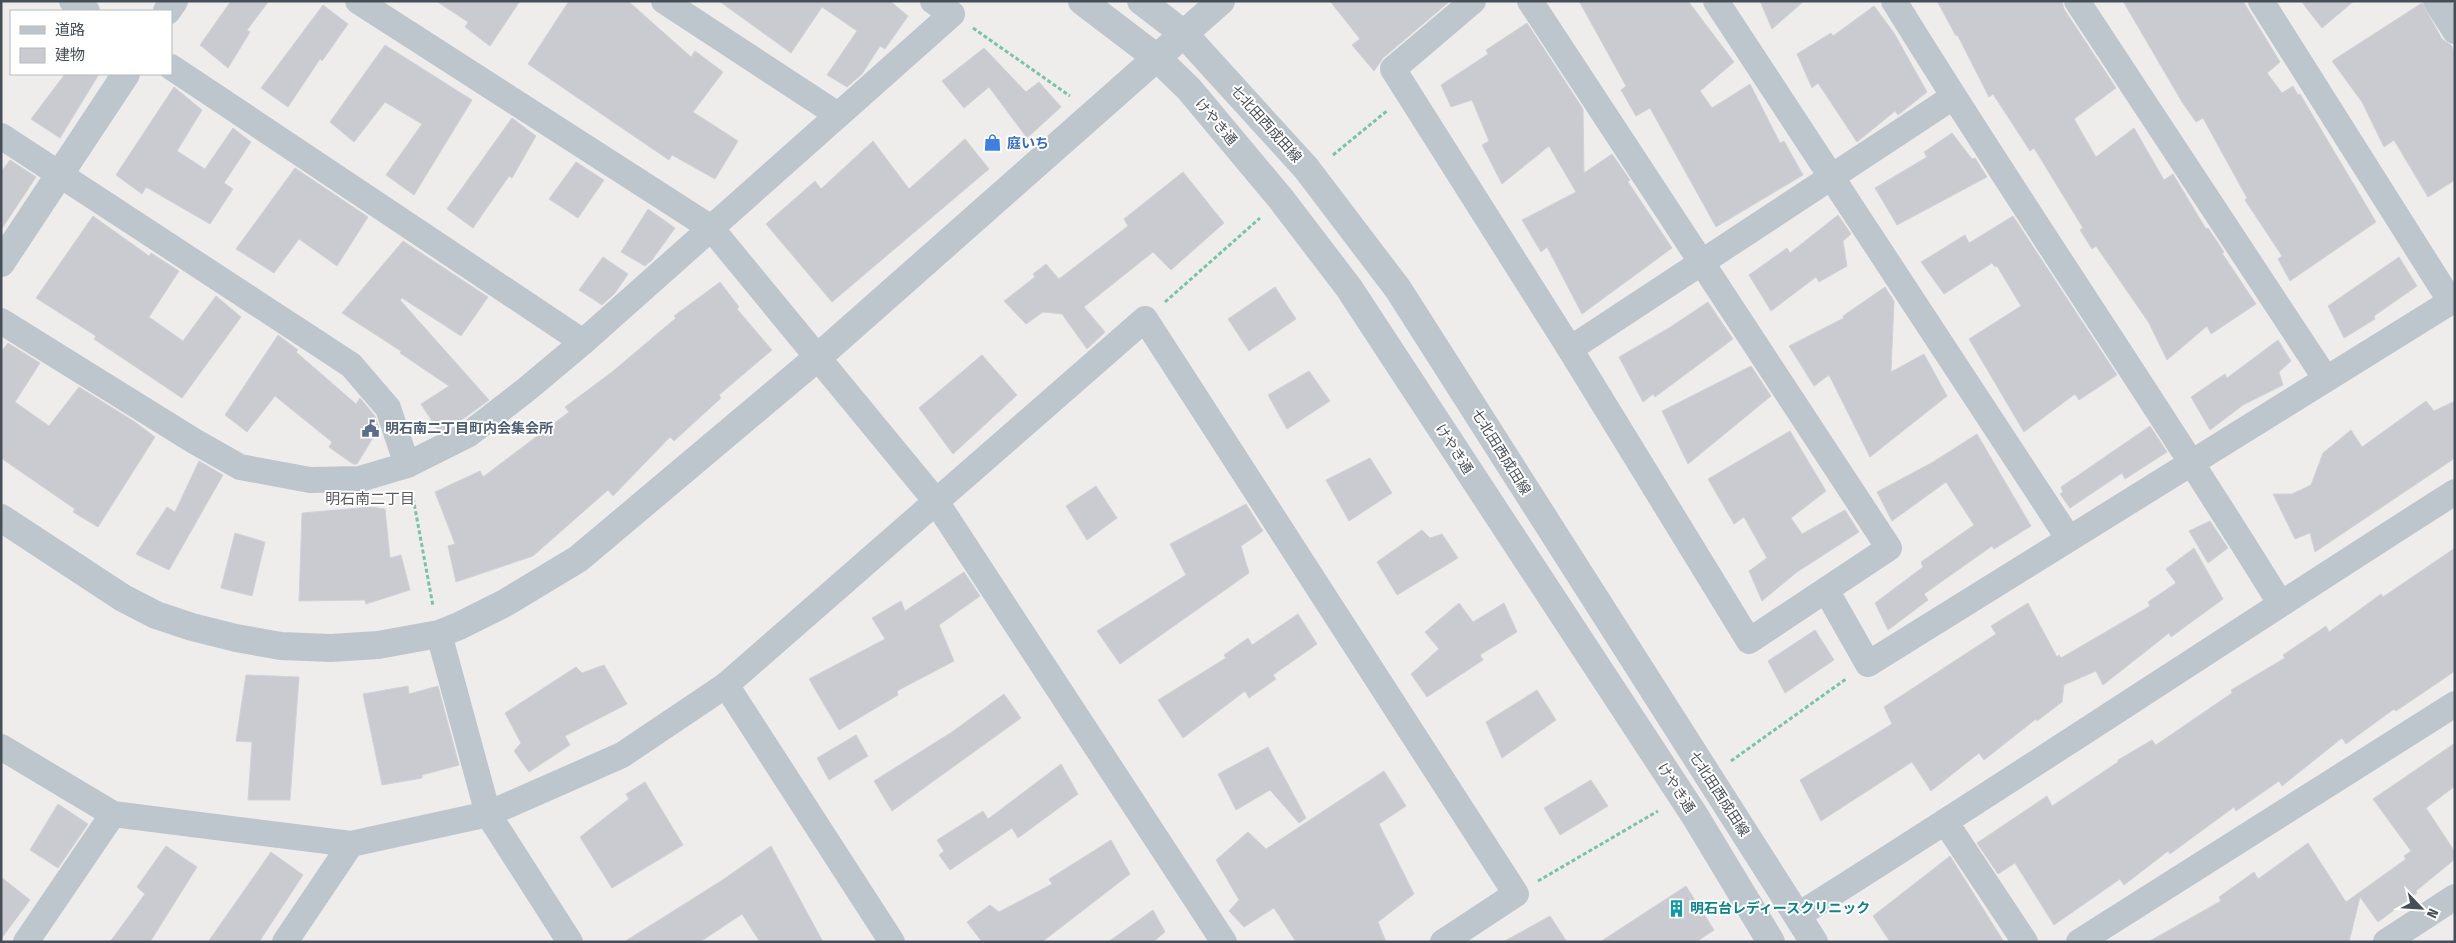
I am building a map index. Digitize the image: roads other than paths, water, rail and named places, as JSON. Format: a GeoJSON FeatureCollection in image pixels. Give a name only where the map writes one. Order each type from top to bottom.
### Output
{"type":"FeatureCollection","features":[{"type":"Feature","properties":{"kind":"street"},"geometry":{"type":"LineString","coordinates":[[72,1],[86,10]]}},
{"type":"Feature","properties":{"kind":"street"},"geometry":{"type":"LineString","coordinates":[[358,1],[710,228],[935,500],[1224,942]]}},
{"type":"Feature","properties":{"kind":"street"},"geometry":{"type":"LineString","coordinates":[[664,1],[838,115]]}},
{"type":"Feature","properties":{"kind":"street","name":"けやき通"},"geometry":{"type":"LineString","coordinates":[[1082,1],[1157,58],[1188,89],[1280,200],[1349,288],[1695,816],[1764,939]]}},
{"type":"Feature","properties":{"kind":"street","name":"七北田西成田線"},"geometry":{"type":"LineString","coordinates":[[1141,1],[1184,34],[1306,168],[1398,289],[1814,942]]}},
{"type":"Feature","properties":{"kind":"street"},"geometry":{"type":"LineString","coordinates":[[1,518],[123,598],[156,615],[192,627],[281,646],[331,648],[378,645],[439,634],[504,603],[578,559],[816,358],[1221,1]]}},
{"type":"Feature","properties":{"kind":"street"},"geometry":{"type":"LineString","coordinates":[[1473,1],[1393,69],[1410,92],[1570,348],[1749,641],[1889,548],[1530,1]]}},
{"type":"Feature","properties":{"kind":"street"},"geometry":{"type":"LineString","coordinates":[[1716,1],[2069,539]]}},
{"type":"Feature","properties":{"kind":"street"},"geometry":{"type":"LineString","coordinates":[[1894,1],[1953,97],[2193,462],[2280,603]]}},
{"type":"Feature","properties":{"kind":"street"},"geometry":{"type":"LineString","coordinates":[[2076,1],[2326,379]]}},
{"type":"Feature","properties":{"kind":"street"},"geometry":{"type":"LineString","coordinates":[[1826,590],[1868,664],[2453,300],[2261,1]]}},
{"type":"Feature","properties":{"kind":"street"},"geometry":{"type":"LineString","coordinates":[[2436,1],[2455,31]]}},
{"type":"Feature","properties":{"kind":"street"},"geometry":{"type":"LineString","coordinates":[[1,321],[194,441],[240,467],[310,480],[360,479],[407,465],[469,434],[584,342],[838,115],[942,7]]}},
{"type":"Feature","properties":{"kind":"street"},"geometry":{"type":"LineString","coordinates":[[172,68],[584,342]]}},
{"type":"Feature","properties":{"kind":"street"},"geometry":{"type":"LineString","coordinates":[[1,263],[125,75]]}},
{"type":"Feature","properties":{"kind":"street"},"geometry":{"type":"LineString","coordinates":[[1570,348],[1953,97]]}},
{"type":"Feature","properties":{"kind":"street"},"geometry":{"type":"LineString","coordinates":[[1,136],[351,364],[388,408],[407,465]]}},
{"type":"Feature","properties":{"kind":"street"},"geometry":{"type":"LineString","coordinates":[[1,747],[113,814],[351,844],[488,814],[622,755],[726,686],[935,500],[1145,319],[1516,894],[1443,942]]}},
{"type":"Feature","properties":{"kind":"street"},"geometry":{"type":"LineString","coordinates":[[1797,916],[1946,823],[2280,603],[2455,492]]}},
{"type":"Feature","properties":{"kind":"street"},"geometry":{"type":"LineString","coordinates":[[439,634],[488,814],[570,942]]}},
{"type":"Feature","properties":{"kind":"street"},"geometry":{"type":"LineString","coordinates":[[726,686],[892,942]]}},
{"type":"Feature","properties":{"kind":"street"},"geometry":{"type":"LineString","coordinates":[[2079,942],[2455,704]]}},
{"type":"Feature","properties":{"kind":"street"},"geometry":{"type":"LineString","coordinates":[[26,942],[113,814]]}},
{"type":"Feature","properties":{"kind":"street"},"geometry":{"type":"LineString","coordinates":[[1946,823],[2025,942]]}},
{"type":"Feature","properties":{"kind":"street"},"geometry":{"type":"LineString","coordinates":[[285,942],[351,844]]}},
{"type":"Feature","properties":{"kind":"street"},"geometry":{"type":"LineString","coordinates":[[2386,942],[2455,897]]}},
{"type":"Feature","properties":{"kind":"place","name":"庭いち"},"geometry":{"type":"Point","coordinates":[993,143]}},
{"type":"Feature","properties":{"kind":"place","name":"明石南二丁目町内会集会所"},"geometry":{"type":"Point","coordinates":[371,428]}},
{"type":"Feature","properties":{"kind":"place","name":"明石台レディースクリニック"},"geometry":{"type":"Point","coordinates":[1676,908]}},
{"type":"Feature","properties":{"kind":"district","name":"明石南二丁目"},"geometry":{"type":"Point","coordinates":[370,499]}}]}
